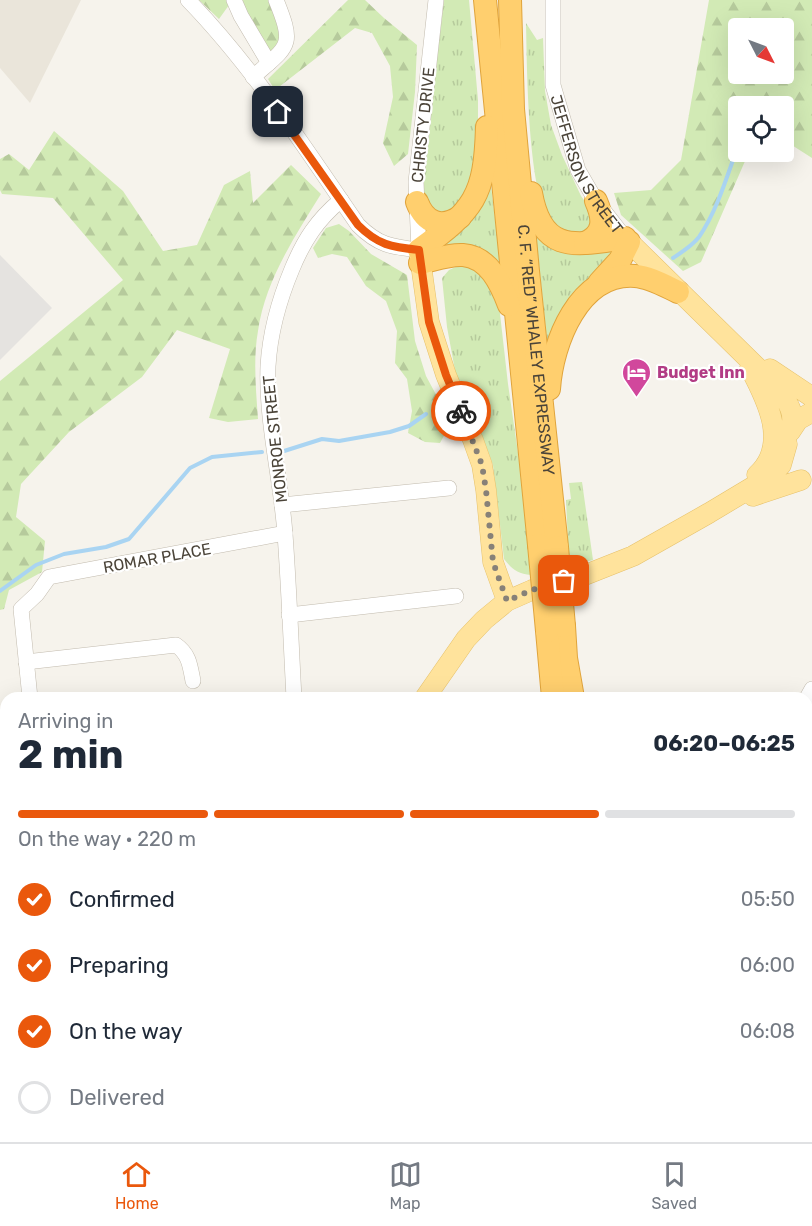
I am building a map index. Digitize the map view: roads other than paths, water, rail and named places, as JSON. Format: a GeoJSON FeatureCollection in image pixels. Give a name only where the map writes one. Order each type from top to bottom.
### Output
{"type":"FeatureCollection","features":[{"type":"Feature","properties":{"kind":"highway","name":"C. F. “RED” WHALEY EXPRESSWAY"},"geometry":{"type":"LineString","coordinates":[[485,0],[518,329],[548,546],[556,628],[553,692]]}},
{"type":"Feature","properties":{"kind":"highway","name":"C. F. “RED” WHALEY EXPRESSWAY"},"geometry":{"type":"LineString","coordinates":[[510,0],[513,108],[546,444],[548,546]]}},
{"type":"Feature","properties":{"kind":"highway"},"geometry":{"type":"LineString","coordinates":[[420,256],[462,216],[482,181],[486,149],[490,47]]}},
{"type":"Feature","properties":{"kind":"highway"},"geometry":{"type":"LineString","coordinates":[[513,108],[534,207],[539,221],[548,232],[558,240],[570,244],[627,240],[620,260],[577,308],[556,347],[549,382],[546,444]]}},
{"type":"Feature","properties":{"kind":"highway"},"geometry":{"type":"LineString","coordinates":[[585,243],[593,240],[602,225],[602,214],[596,201]]}},
{"type":"Feature","properties":{"kind":"highway"},"geometry":{"type":"LineString","coordinates":[[417,202],[421,212],[434,222],[442,224],[452,222],[462,216]]}},
{"type":"Feature","properties":{"kind":"highway"},"geometry":{"type":"LineString","coordinates":[[420,256],[461,255],[480,260],[497,278],[518,329]]}},
{"type":"Feature","properties":{"kind":"highway"},"geometry":{"type":"LineString","coordinates":[[598,284],[617,277],[638,276],[678,292]]}},
{"type":"Feature","properties":{"kind":"highway","name":"C. F. “RED” WHALEY EXPRESSWAY"},"geometry":{"type":"LineString","coordinates":[[556,628],[566,658],[572,692]]}},
{"type":"Feature","properties":{"kind":"highway"},"geometry":{"type":"LineString","coordinates":[[566,658],[584,692]]}},
{"type":"Feature","properties":{"kind":"main road","name":"JEFFERSON STREET"},"geometry":{"type":"LineString","coordinates":[[627,240],[740,350]]}},
{"type":"Feature","properties":{"kind":"main road"},"geometry":{"type":"LineString","coordinates":[[420,256],[429,322],[446,375],[482,465],[493,562],[507,601]]}},
{"type":"Feature","properties":{"kind":"main road"},"geometry":{"type":"LineString","coordinates":[[429,692],[466,639],[507,601],[532,590],[590,573],[633,555],[769,477],[781,465],[794,422],[793,414],[786,399],[776,386],[740,350]]}},
{"type":"Feature","properties":{"kind":"main road"},"geometry":{"type":"LineString","coordinates":[[740,350],[812,397]]}},
{"type":"Feature","properties":{"kind":"main road"},"geometry":{"type":"LineString","coordinates":[[729,501],[760,472],[769,460],[772,449],[768,402],[740,350]]}},
{"type":"Feature","properties":{"kind":"main road"},"geometry":{"type":"LineString","coordinates":[[709,513],[806,483],[792,470],[787,457],[788,438],[798,420],[812,412]]}},
{"type":"Feature","properties":{"kind":"street"},"geometry":{"type":"LineString","coordinates":[[188,0],[254,77],[358,225],[379,242],[420,256]]}},
{"type":"Feature","properties":{"kind":"street"},"geometry":{"type":"LineString","coordinates":[[234,0],[269,63]]}},
{"type":"Feature","properties":{"kind":"street"},"geometry":{"type":"LineString","coordinates":[[254,77],[285,46],[288,36],[287,26],[276,0]]}},
{"type":"Feature","properties":{"kind":"street","name":"CHRISTY DRIVE"},"geometry":{"type":"LineString","coordinates":[[420,256],[416,182],[436,0]]}},
{"type":"Feature","properties":{"kind":"street","name":"JEFFERSON STREET"},"geometry":{"type":"LineString","coordinates":[[553,0],[553,85],[578,170],[596,201],[627,240]]}},
{"type":"Feature","properties":{"kind":"street","name":"MONROE STREET"},"geometry":{"type":"LineString","coordinates":[[294,692],[285,533],[270,410],[268,366],[274,321],[286,282],[302,246],[322,215],[341,200]]}},
{"type":"Feature","properties":{"kind":"street"},"geometry":{"type":"LineString","coordinates":[[282,505],[449,488]]}},
{"type":"Feature","properties":{"kind":"street","name":"ROMAR PLACE"},"geometry":{"type":"LineString","coordinates":[[26,662],[21,609],[37,594],[49,578],[285,533]]}},
{"type":"Feature","properties":{"kind":"street"},"geometry":{"type":"LineString","coordinates":[[289,615],[456,596]]}},
{"type":"Feature","properties":{"kind":"street"},"geometry":{"type":"LineString","coordinates":[[29,692],[26,662],[176,645],[184,651],[189,660],[192,681]]}},
{"type":"Feature","properties":{"kind":"waterway"},"geometry":{"type":"LineString","coordinates":[[673,258],[699,237],[711,216],[732,162]]}},
{"type":"Feature","properties":{"kind":"waterway"},"geometry":{"type":"LineString","coordinates":[[281,452],[322,439],[339,441],[390,432],[409,426],[426,414]]}},
{"type":"Feature","properties":{"kind":"waterway"},"geometry":{"type":"LineString","coordinates":[[0,591],[36,565],[64,554],[106,547],[129,539],[190,468],[212,457],[262,452]]}},
{"type":"Feature","properties":{"kind":"place","name":"Budget Inn"},"geometry":{"type":"Point","coordinates":[636,398]}}]}
